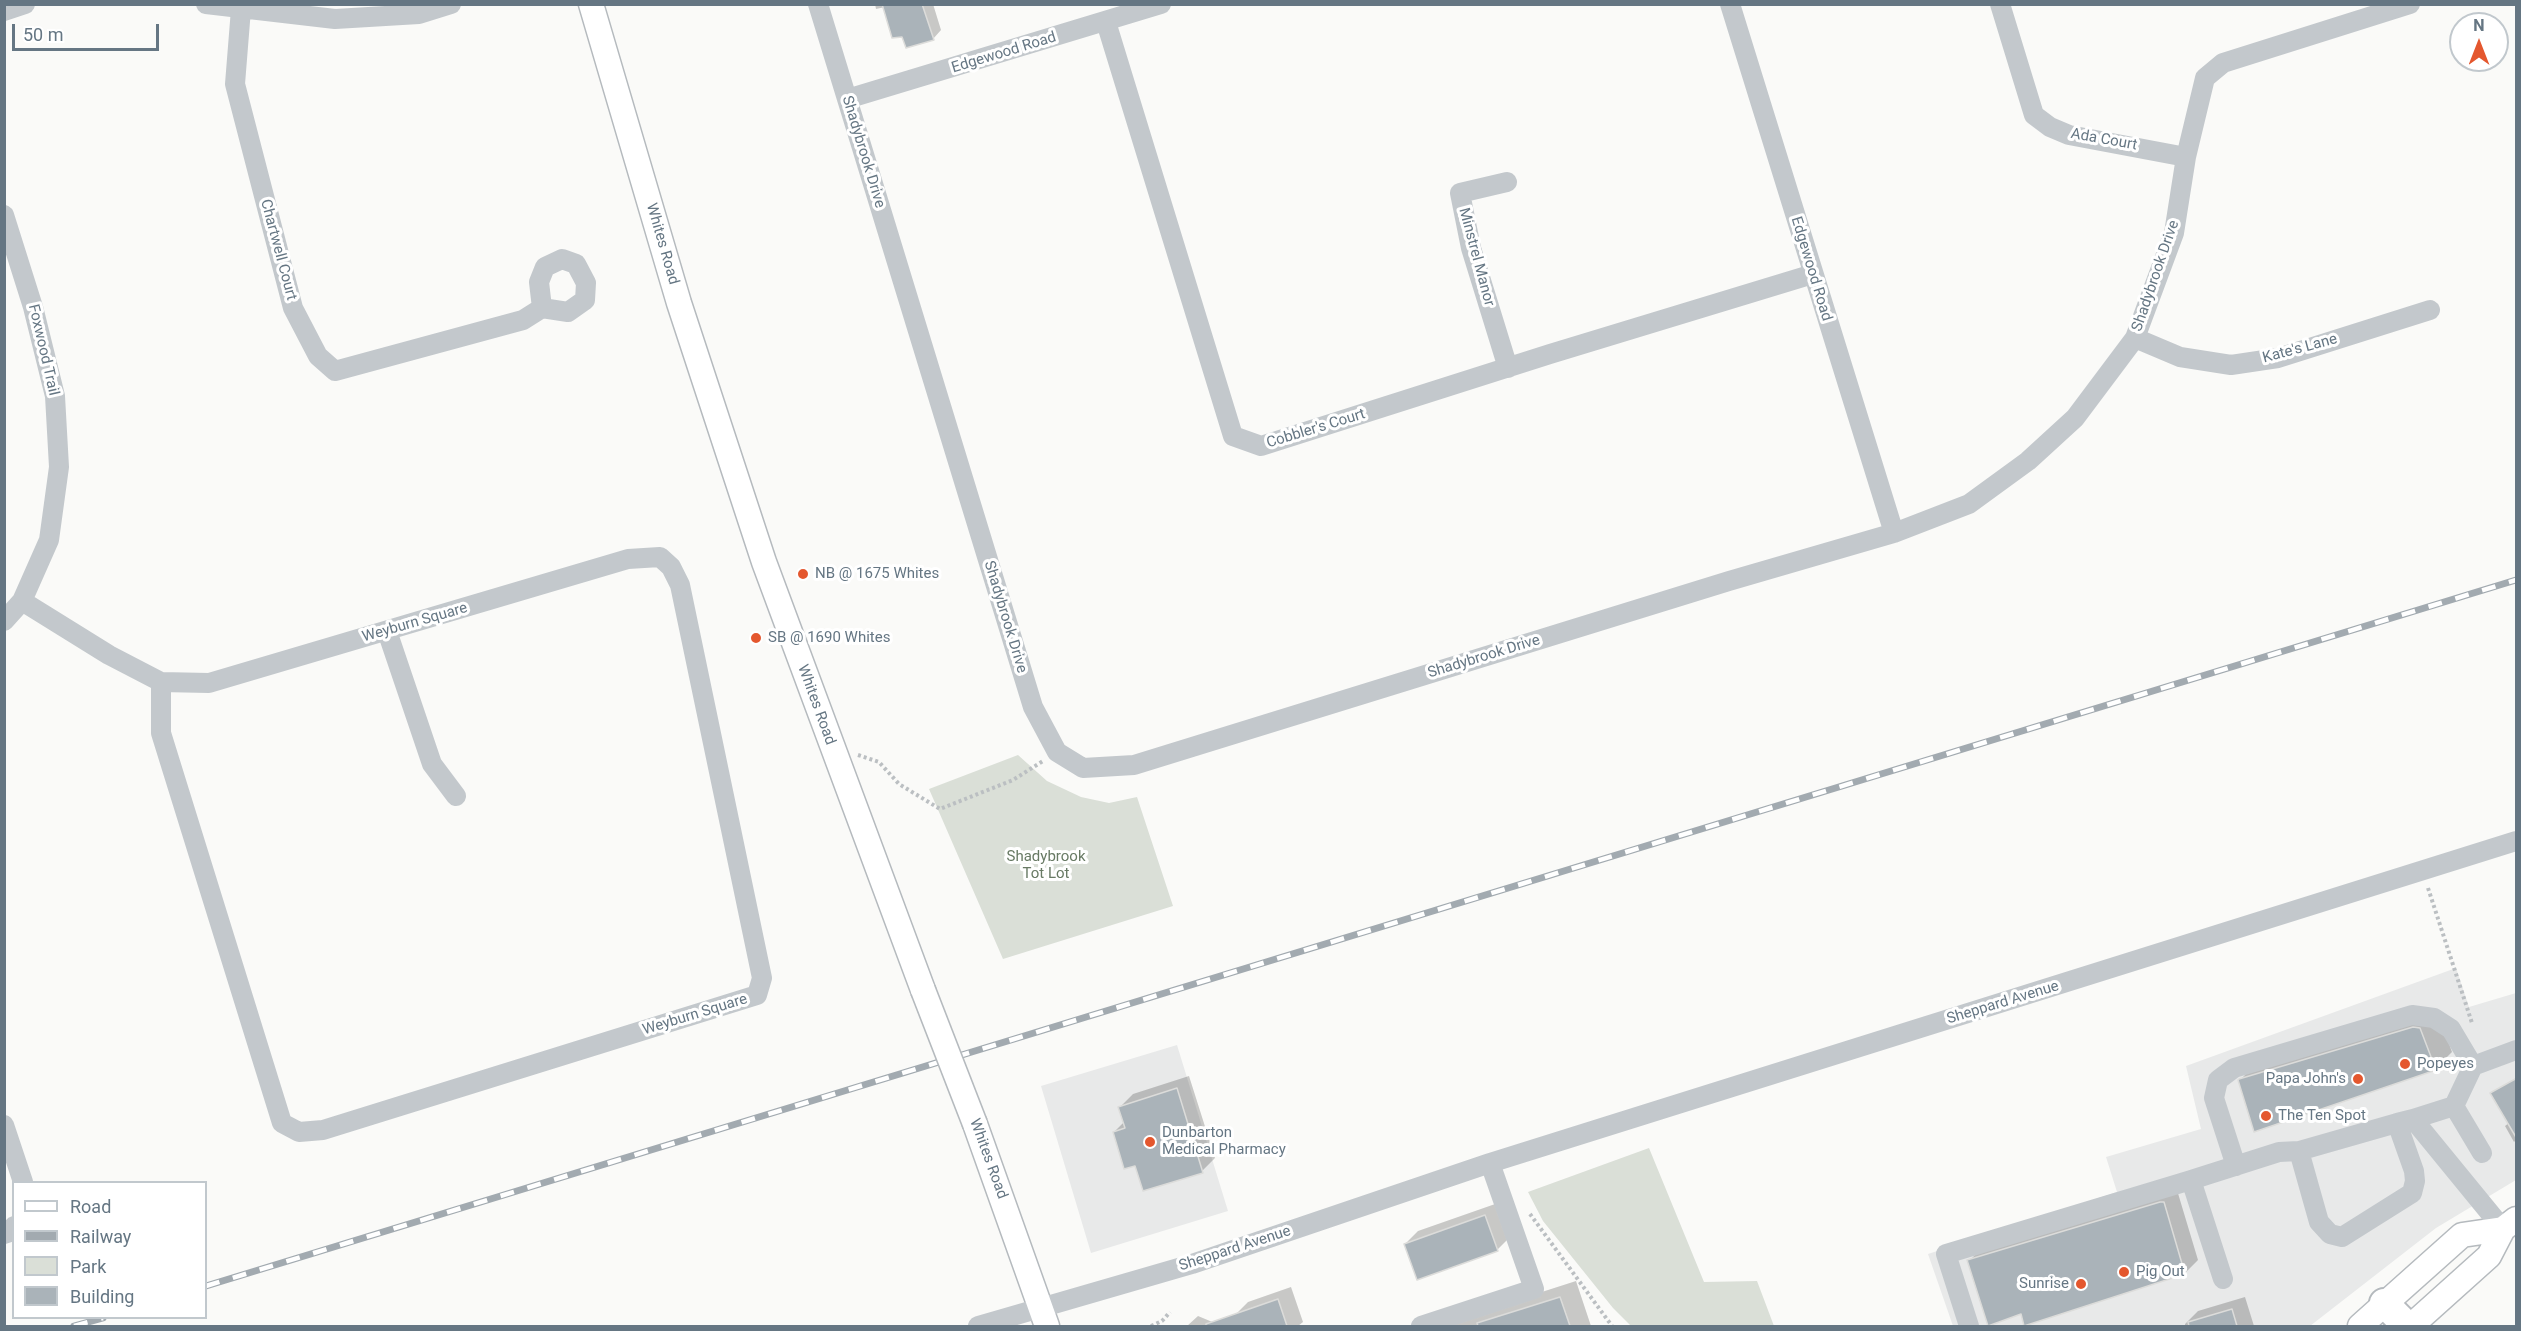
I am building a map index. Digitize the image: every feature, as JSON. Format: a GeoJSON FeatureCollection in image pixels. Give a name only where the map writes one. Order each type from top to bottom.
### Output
{"type":"FeatureCollection","features":[{"type":"Feature","properties":{"kind":"highway"},"geometry":{"type":"LineString","coordinates":[[2384,1303],[2409,1326]]}},
{"type":"Feature","properties":{"kind":"main road","name":"Whites Road"},"geometry":{"type":"LineString","coordinates":[[591,4],[683,314],[764,562],[975,1124],[1044,1317]]}},
{"type":"Feature","properties":{"kind":"main road"},"geometry":{"type":"LineString","coordinates":[[2360,1326],[2462,1235],[2510,1224]]}},
{"type":"Feature","properties":{"kind":"main road"},"geometry":{"type":"LineString","coordinates":[[2409,1326],[2489,1256],[2510,1224]]}},
{"type":"Feature","properties":{"kind":"street"},"geometry":{"type":"LineString","coordinates":[[4,10],[25,4]]}},
{"type":"Feature","properties":{"kind":"street"},"geometry":{"type":"LineString","coordinates":[[206,4],[335,19],[418,14],[451,4]]}},
{"type":"Feature","properties":{"kind":"street","name":"Shadybrook Drive"},"geometry":{"type":"LineString","coordinates":[[818,4],[1033,707],[1056,752],[1083,768],[1134,765],[1729,581],[1894,533],[1969,504],[2028,461],[2075,418],[2135,338],[2174,233],[2186,157],[2205,78],[2223,63],[2410,4]]}},
{"type":"Feature","properties":{"kind":"street","name":"Edgewood Road"},"geometry":{"type":"LineString","coordinates":[[847,99],[1161,4]]}},
{"type":"Feature","properties":{"kind":"street","name":"Edgewood Road"},"geometry":{"type":"LineString","coordinates":[[1730,4],[1894,533]]}},
{"type":"Feature","properties":{"kind":"street","name":"Ada Court"},"geometry":{"type":"LineString","coordinates":[[2000,4],[2034,115],[2050,128],[2069,135],[2186,157]]}},
{"type":"Feature","properties":{"kind":"street","name":"Chartwell Court"},"geometry":{"type":"LineString","coordinates":[[241,9],[235,84],[293,308],[318,356],[335,371],[523,320],[542,308]]}},
{"type":"Feature","properties":{"kind":"street","name":"Cobbler's Court"},"geometry":{"type":"LineString","coordinates":[[1106,22],[1233,436],[1262,446],[1813,274]]}},
{"type":"Feature","properties":{"kind":"street","name":"Minstrel Manor"},"geometry":{"type":"LineString","coordinates":[[1507,182],[1460,194],[1471,248],[1508,368]]}},
{"type":"Feature","properties":{"kind":"street","name":"Foxwood Trail"},"geometry":{"type":"LineString","coordinates":[[4,215],[33,307],[55,396],[59,467],[49,540],[22,601],[4,621]]}},
{"type":"Feature","properties":{"kind":"street","name":"Kate's Lane"},"geometry":{"type":"LineString","coordinates":[[2135,338],[2180,357],[2231,365],[2278,358],[2430,310]]}},
{"type":"Feature","properties":{"kind":"street","name":"Weyburn Square"},"geometry":{"type":"LineString","coordinates":[[22,601],[109,656],[161,682],[209,682],[628,560],[660,557],[671,567],[680,585],[762,978],[757,995],[322,1130],[299,1132],[282,1123],[161,733],[161,682]]}},
{"type":"Feature","properties":{"kind":"street"},"geometry":{"type":"LineString","coordinates":[[387,631],[432,764],[456,796]]}},
{"type":"Feature","properties":{"kind":"street","name":"Sheppard Avenue"},"geometry":{"type":"LineString","coordinates":[[978,1326],[1044,1317],[1490,1163],[2517,841]]}},
{"type":"Feature","properties":{"kind":"street"},"geometry":{"type":"LineString","coordinates":[[2236,1166],[2214,1098],[2218,1080],[2234,1068],[2412,1015],[2434,1018],[2451,1029],[2473,1065]]}},
{"type":"Feature","properties":{"kind":"street"},"geometry":{"type":"LineString","coordinates":[[1970,1326],[1946,1254],[2279,1152],[2299,1151],[2454,1106],[2473,1065],[2517,1050]]}},
{"type":"Feature","properties":{"kind":"street"},"geometry":{"type":"LineString","coordinates":[[2454,1106],[2482,1153]]}},
{"type":"Feature","properties":{"kind":"street"},"geometry":{"type":"LineString","coordinates":[[2299,1151],[2319,1222],[2330,1234],[2342,1237],[2412,1193],[2415,1181],[2405,1121]]}},
{"type":"Feature","properties":{"kind":"street"},"geometry":{"type":"LineString","coordinates":[[2405,1121],[2510,1224]]}},
{"type":"Feature","properties":{"kind":"street"},"geometry":{"type":"LineString","coordinates":[[4,1125],[23,1181]]}},
{"type":"Feature","properties":{"kind":"street"},"geometry":{"type":"LineString","coordinates":[[1421,1326],[1533,1289],[1490,1163]]}},
{"type":"Feature","properties":{"kind":"street"},"geometry":{"type":"LineString","coordinates":[[2191,1180],[2223,1279]]}},
{"type":"Feature","properties":{"kind":"path"},"geometry":{"type":"LineString","coordinates":[[833,749],[879,762],[899,784],[940,809],[1013,780],[1056,752]]}},
{"type":"Feature","properties":{"kind":"path"},"geometry":{"type":"LineString","coordinates":[[2423,871],[2473,1028]]}},
{"type":"Feature","properties":{"kind":"path"},"geometry":{"type":"LineString","coordinates":[[1524,1204],[1611,1326]]}},
{"type":"Feature","properties":{"kind":"path"},"geometry":{"type":"LineString","coordinates":[[1151,1326],[1162,1322],[1170,1312]]}},
{"type":"Feature","properties":{"kind":"shaded area"},"geometry":{"type":"Polygon","coordinates":[[[2456,968],[2469,1007],[2516,993],[2516,1180],[2436,1228],[2310,1326],[1953,1326],[1928,1254],[2117,1192],[2106,1157],[2201,1129],[2186,1066],[2456,968]]]}},
{"type":"Feature","properties":{"kind":"shaded area"},"geometry":{"type":"Polygon","coordinates":[[[1177,1045],[1228,1211],[1091,1253],[1041,1086],[1177,1045]]]}},
{"type":"Feature","properties":{"kind":"green space","name":"Shadybrook Tot Lot"},"geometry":{"type":"Polygon","coordinates":[[[1018,755],[1047,781],[1081,797],[1109,803],[1137,797],[1173,906],[1003,959],[929,789],[1018,755]]]}},
{"type":"Feature","properties":{"kind":"green space"},"geometry":{"type":"Polygon","coordinates":[[[1649,1148],[1704,1282],[1757,1281],[1774,1326],[1631,1326],[1613,1308],[1543,1221],[1528,1192],[1649,1148]]]}},
{"type":"Feature","properties":{"kind":"building"},"geometry":{"type":"Polygon","coordinates":[[[882,4],[922,4],[934,40],[906,48],[902,37],[892,38],[882,4]]]}},
{"type":"Feature","properties":{"kind":"building"},"geometry":{"type":"Polygon","coordinates":[[[2413,1027],[2420,1028],[2436,1070],[2254,1132],[2239,1079],[2413,1027]]]}},
{"type":"Feature","properties":{"kind":"building"},"geometry":{"type":"Polygon","coordinates":[[[2517,1078],[2517,1139],[2490,1093],[2517,1078]]]}},
{"type":"Feature","properties":{"kind":"building"},"geometry":{"type":"Polygon","coordinates":[[[1177,1088],[1203,1173],[1143,1191],[1135,1166],[1124,1169],[1113,1132],[1125,1128],[1118,1107],[1177,1088]]]}},
{"type":"Feature","properties":{"kind":"building"},"geometry":{"type":"Polygon","coordinates":[[[2164,1202],[2185,1274],[2024,1326],[2021,1314],[1988,1326],[1967,1260],[2164,1202]]]}},
{"type":"Feature","properties":{"kind":"building"},"geometry":{"type":"Polygon","coordinates":[[[1485,1215],[1498,1251],[1417,1280],[1404,1244],[1485,1215]]]}},
{"type":"Feature","properties":{"kind":"building"},"geometry":{"type":"Polygon","coordinates":[[[1560,1297],[1570,1326],[1478,1326],[1477,1323],[1560,1297]]]}},
{"type":"Feature","properties":{"kind":"building"},"geometry":{"type":"Polygon","coordinates":[[[1278,1299],[1287,1326],[1206,1326],[1206,1324],[1278,1299]]]}},
{"type":"Feature","properties":{"kind":"building"},"geometry":{"type":"Polygon","coordinates":[[[2232,1309],[2237,1326],[2189,1326],[2188,1322],[2232,1309]]]}},
{"type":"Feature","properties":{"kind":"railway"},"geometry":{"type":"LineString","coordinates":[[207,1286],[2516,580]]}},
{"type":"Feature","properties":{"kind":"railway"},"geometry":{"type":"LineString","coordinates":[[74,1326],[99,1319]]}},
{"type":"Feature","properties":{"kind":"place","name":"NB @ 1675 Whites"},"geometry":{"type":"Point","coordinates":[803,574]}},
{"type":"Feature","properties":{"kind":"place","name":"SB @ 1690 Whites"},"geometry":{"type":"Point","coordinates":[756,638]}},
{"type":"Feature","properties":{"kind":"place","name":"Popeyes"},"geometry":{"type":"Point","coordinates":[2405,1064]}},
{"type":"Feature","properties":{"kind":"place","name":"Papa John's"},"geometry":{"type":"Point","coordinates":[2358,1079]}},
{"type":"Feature","properties":{"kind":"place","name":"The Ten Spot"},"geometry":{"type":"Point","coordinates":[2266,1116]}},
{"type":"Feature","properties":{"kind":"place","name":"Dunbarton Medical Pharmacy"},"geometry":{"type":"Point","coordinates":[1150,1142]}},
{"type":"Feature","properties":{"kind":"place","name":"Pig Out"},"geometry":{"type":"Point","coordinates":[2124,1272]}},
{"type":"Feature","properties":{"kind":"place","name":"Sunrise"},"geometry":{"type":"Point","coordinates":[2081,1284]}}]}
